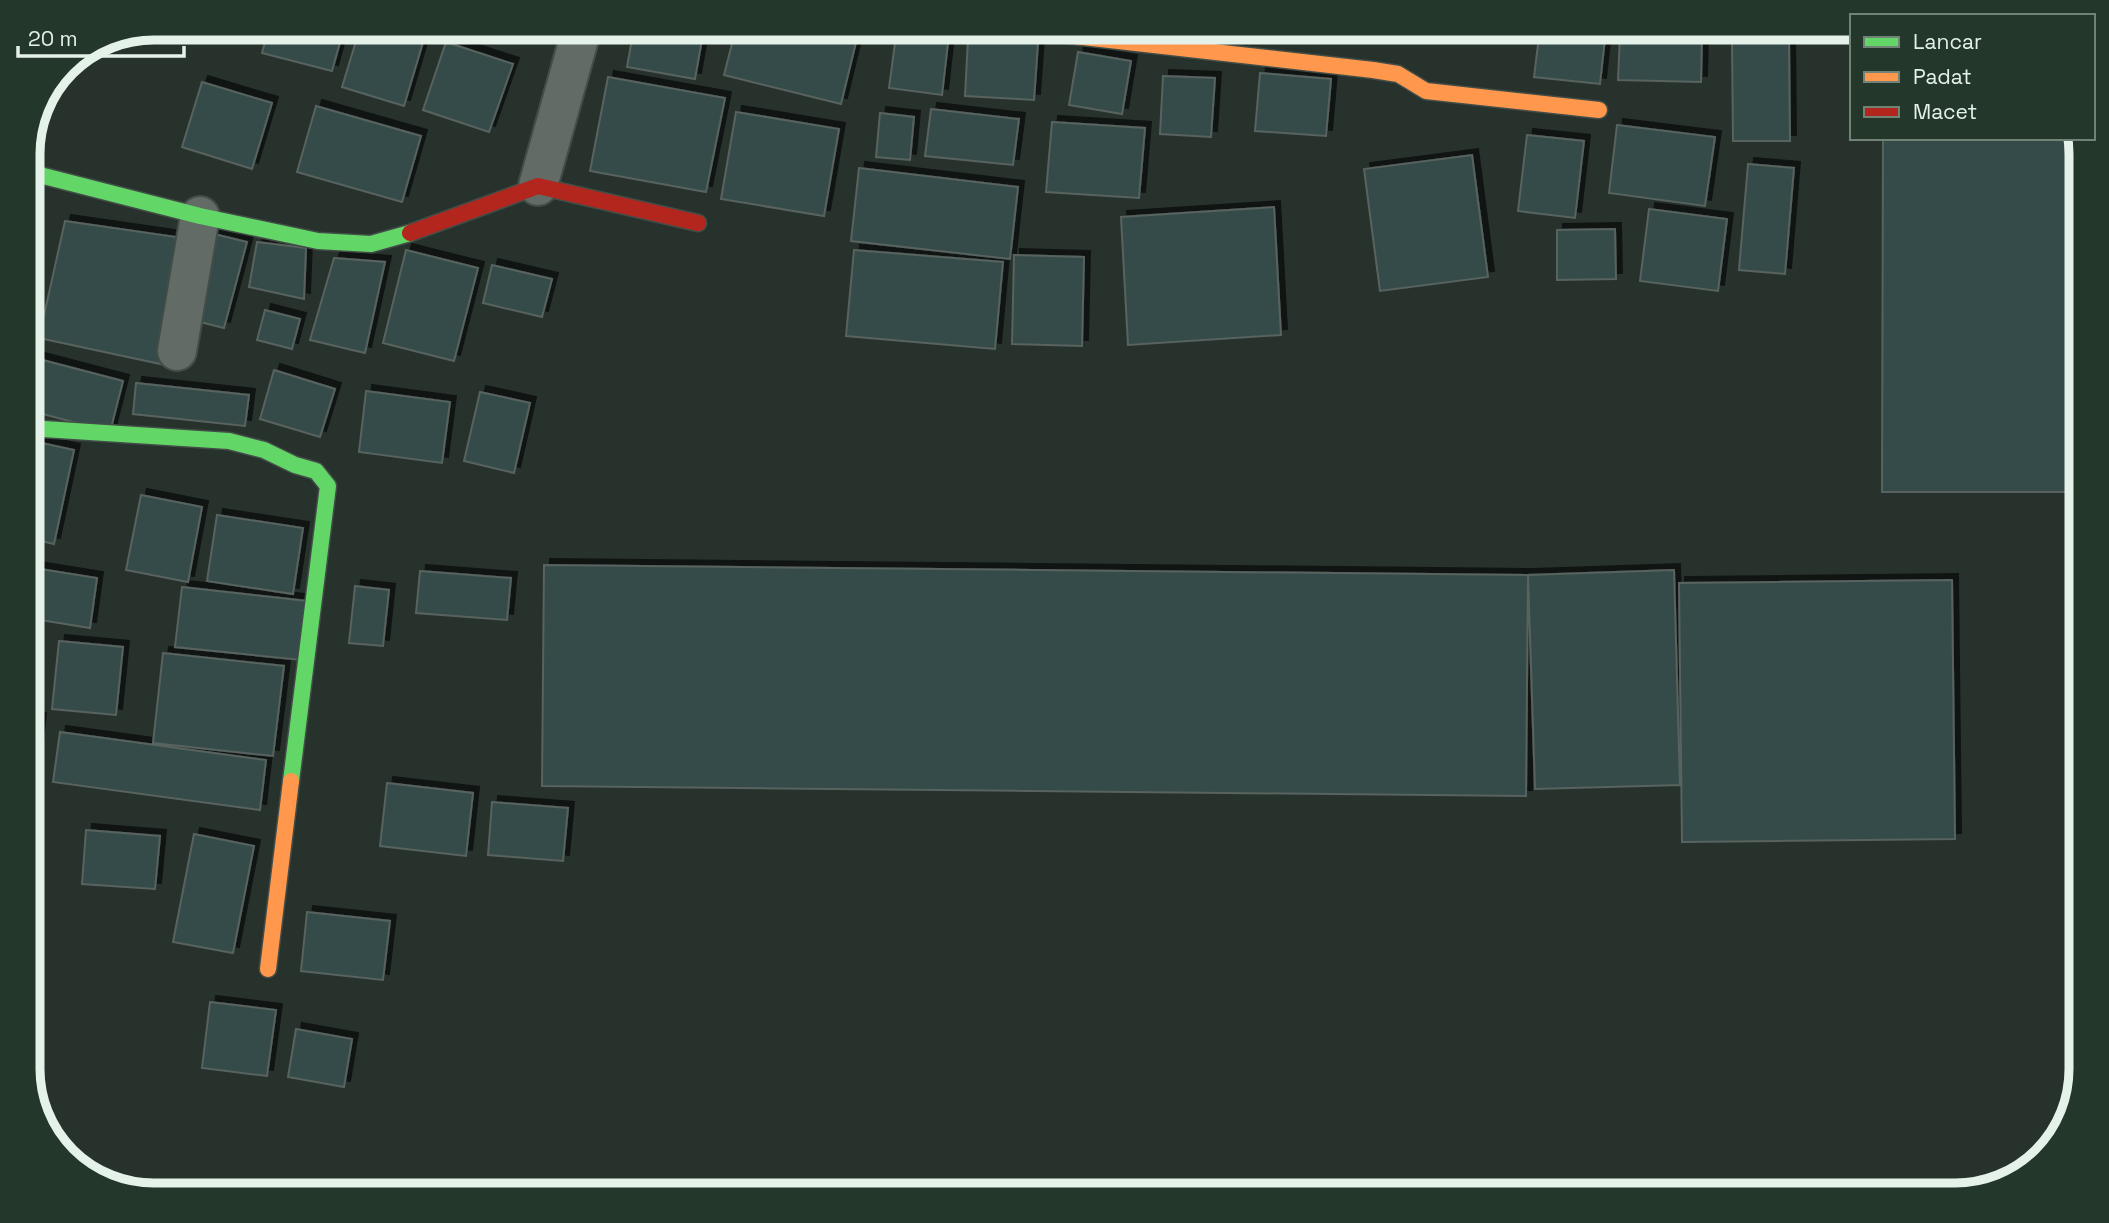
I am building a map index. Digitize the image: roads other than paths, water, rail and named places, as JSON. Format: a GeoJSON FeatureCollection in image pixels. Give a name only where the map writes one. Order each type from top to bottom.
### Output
{"type":"FeatureCollection","features":[{"type":"Feature","properties":{"kind":"street"},"geometry":{"type":"LineString","coordinates":[[538,186],[579,40]]}},
{"type":"Feature","properties":{"kind":"street"},"geometry":{"type":"LineString","coordinates":[[1109,40],[1373,70],[1398,74],[1426,91],[1599,110]]}},
{"type":"Feature","properties":{"kind":"street"},"geometry":{"type":"LineString","coordinates":[[40,175],[200,216],[318,241],[372,244],[420,230],[538,186],[698,223]]}},
{"type":"Feature","properties":{"kind":"street"},"geometry":{"type":"LineString","coordinates":[[177,351],[200,216]]}},
{"type":"Feature","properties":{"kind":"street"},"geometry":{"type":"LineString","coordinates":[[40,429],[229,441],[264,450],[295,466],[316,471],[328,486],[268,969]]}}]}
